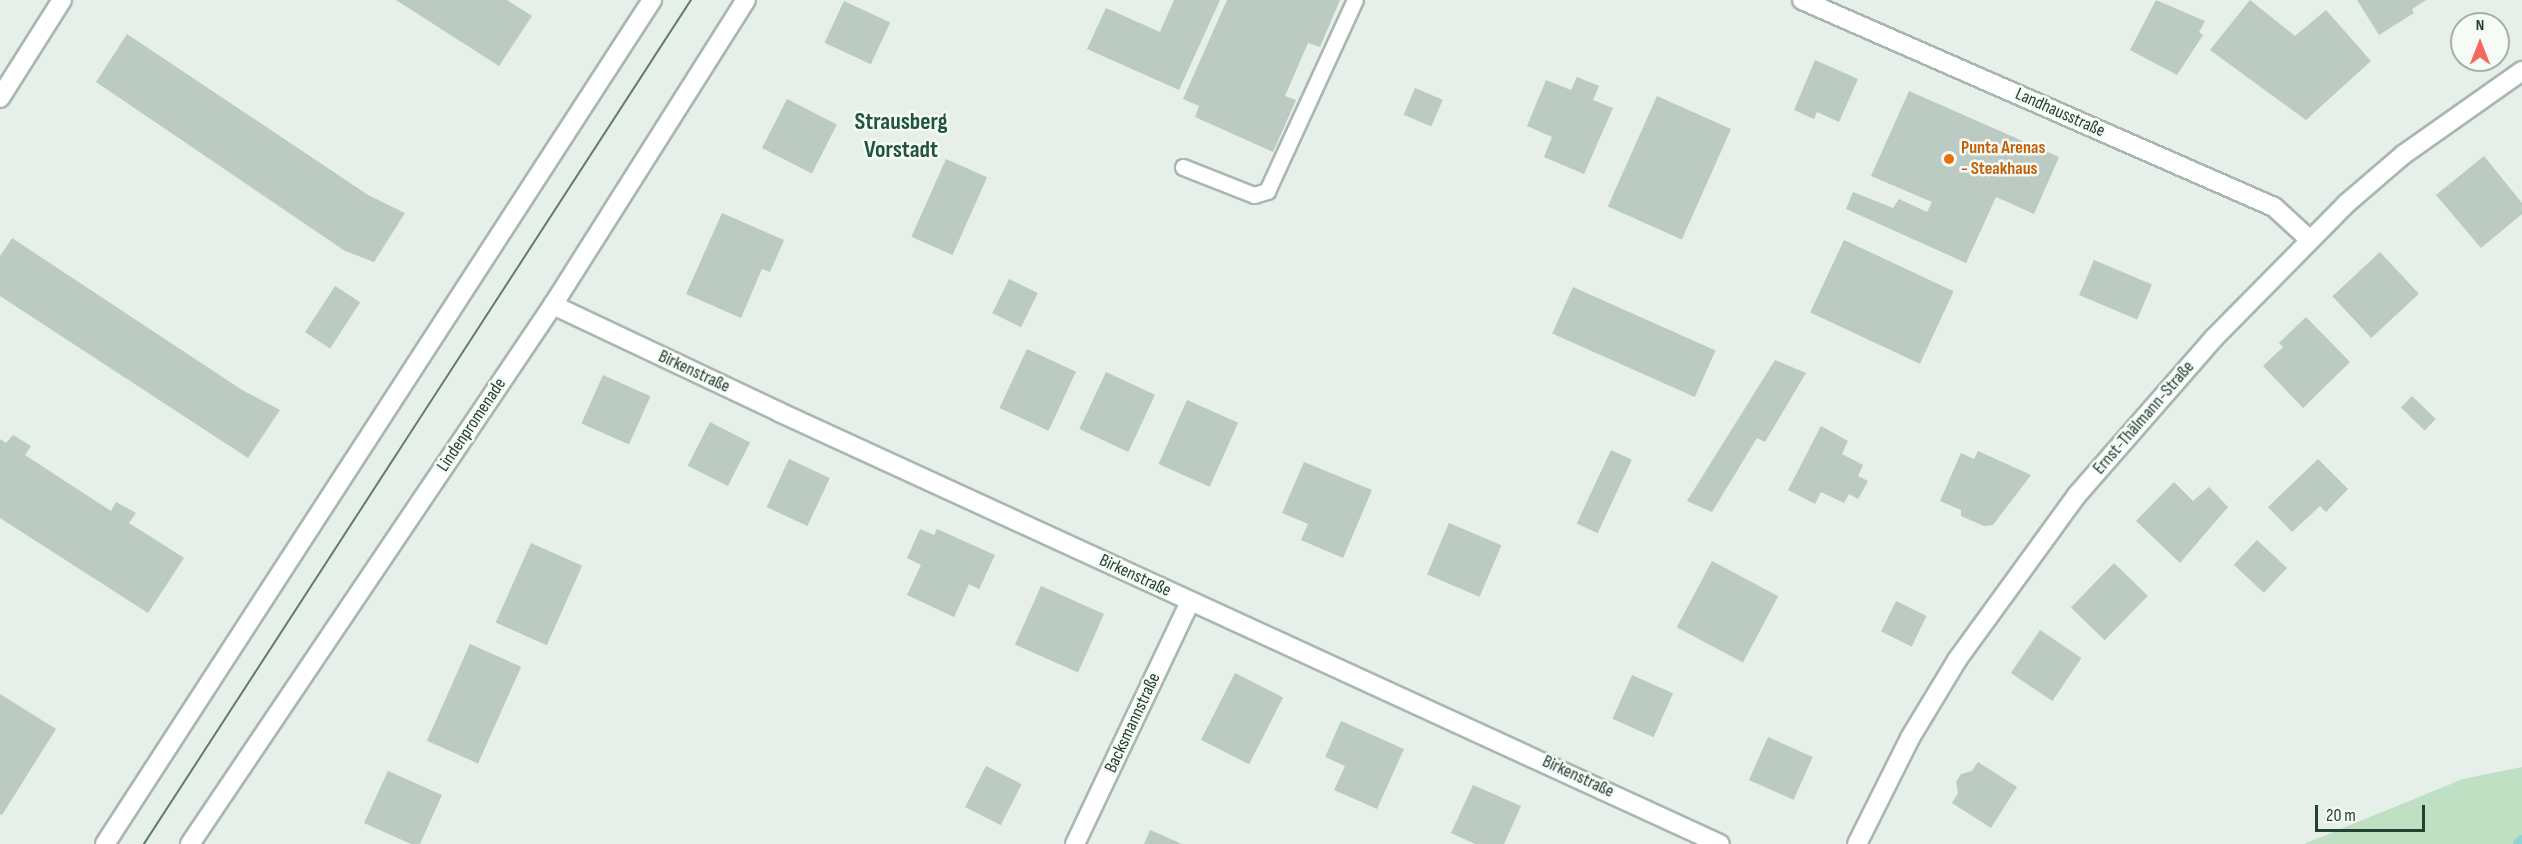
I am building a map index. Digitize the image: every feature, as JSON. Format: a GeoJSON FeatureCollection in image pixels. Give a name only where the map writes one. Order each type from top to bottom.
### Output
{"type":"FeatureCollection","features":[{"type":"Feature","properties":{"kind":"street"},"geometry":{"type":"LineString","coordinates":[[0,98],[62,0]]}},
{"type":"Feature","properties":{"kind":"street"},"geometry":{"type":"LineString","coordinates":[[105,844],[652,0]]}},
{"type":"Feature","properties":{"kind":"street","name":"Lindenpromenade"},"geometry":{"type":"LineString","coordinates":[[190,844],[553,305],[746,0]]}},
{"type":"Feature","properties":{"kind":"street","name":"Landhausstraße"},"geometry":{"type":"LineString","coordinates":[[1802,0],[1833,6],[2274,207],[2310,240]]}},
{"type":"Feature","properties":{"kind":"street","name":"Ernst-Thälmann-Straße"},"geometry":{"type":"LineString","coordinates":[[1857,844],[1910,738],[1957,660],[2015,577],[2077,495],[2214,338],[2310,240],[2403,155],[2522,71]]}},
{"type":"Feature","properties":{"kind":"street","name":"Birkenstraße"},"geometry":{"type":"LineString","coordinates":[[553,305],[1190,602],[1720,844]]}},
{"type":"Feature","properties":{"kind":"street","name":"Backsmannstraße"},"geometry":{"type":"LineString","coordinates":[[1075,844],[1190,602]]}},
{"type":"Feature","properties":{"kind":"lane"},"geometry":{"type":"LineString","coordinates":[[1183,167],[1254,195],[1267,191],[1355,0]]}},
{"type":"Feature","properties":{"kind":"green space"},"geometry":{"type":"Polygon","coordinates":[[[2522,767],[2522,844],[2304,844],[2463,779],[2522,767]]]}},
{"type":"Feature","properties":{"kind":"building"},"geometry":{"type":"Polygon","coordinates":[[[396,0],[507,0],[532,16],[499,66],[396,0]]]}},
{"type":"Feature","properties":{"kind":"building"},"geometry":{"type":"Polygon","coordinates":[[[1174,0],[1220,0],[1179,90],[1087,49],[1106,8],[1160,32],[1174,0]]]}},
{"type":"Feature","properties":{"kind":"building"},"geometry":{"type":"Polygon","coordinates":[[[1227,0],[1340,0],[1320,47],[1308,43],[1285,96],[1296,100],[1273,152],[1195,117],[1199,106],[1183,99],[1227,0]]]}},
{"type":"Feature","properties":{"kind":"building"},"geometry":{"type":"Polygon","coordinates":[[[2156,0],[2205,21],[2199,32],[2203,35],[2177,75],[2130,50],[2156,0]]]}},
{"type":"Feature","properties":{"kind":"building"},"geometry":{"type":"Polygon","coordinates":[[[2250,0],[2295,36],[2326,10],[2371,61],[2306,120],[2210,50],[2250,0]]]}},
{"type":"Feature","properties":{"kind":"building"},"geometry":{"type":"Polygon","coordinates":[[[2357,0],[2426,0],[2412,9],[2414,13],[2379,35],[2357,0]]]}},
{"type":"Feature","properties":{"kind":"building"},"geometry":{"type":"Polygon","coordinates":[[[844,1],[890,23],[871,64],[825,43],[844,1]]]}},
{"type":"Feature","properties":{"kind":"building"},"geometry":{"type":"Polygon","coordinates":[[[127,34],[368,195],[405,213],[374,262],[345,251],[96,82],[127,34]]]}},
{"type":"Feature","properties":{"kind":"building"},"geometry":{"type":"Polygon","coordinates":[[[1815,60],[1858,79],[1839,122],[1817,112],[1814,119],[1794,110],[1815,60]]]}},
{"type":"Feature","properties":{"kind":"building"},"geometry":{"type":"Polygon","coordinates":[[[1577,77],[1599,86],[1593,100],[1613,108],[1584,174],[1544,157],[1552,137],[1527,126],[1546,80],[1571,90],[1577,77]]]}},
{"type":"Feature","properties":{"kind":"building"},"geometry":{"type":"Polygon","coordinates":[[[1415,88],[1443,100],[1431,126],[1404,115],[1415,88]]]}},
{"type":"Feature","properties":{"kind":"building"},"geometry":{"type":"Polygon","coordinates":[[[1909,91],[2059,157],[2034,214],[1996,197],[1966,263],[1846,209],[1853,192],[1893,208],[1899,199],[1927,212],[1932,202],[1871,176],[1909,91]]]}},
{"type":"Feature","properties":{"kind":"building"},"geometry":{"type":"Polygon","coordinates":[[[1657,96],[1731,129],[1682,239],[1608,207],[1657,96]]]}},
{"type":"Feature","properties":{"kind":"building"},"geometry":{"type":"Polygon","coordinates":[[[787,99],[837,124],[812,173],[762,148],[787,99]]]}},
{"type":"Feature","properties":{"kind":"building"},"geometry":{"type":"Polygon","coordinates":[[[2484,156],[2522,203],[2522,214],[2481,248],[2436,195],[2484,156]]]}},
{"type":"Feature","properties":{"kind":"building"},"geometry":{"type":"Polygon","coordinates":[[[946,159],[987,177],[953,255],[911,237],[946,159]]]}},
{"type":"Feature","properties":{"kind":"building"},"geometry":{"type":"Polygon","coordinates":[[[722,213],[784,240],[770,272],[762,269],[741,318],[686,294],[722,213]]]}},
{"type":"Feature","properties":{"kind":"building"},"geometry":{"type":"Polygon","coordinates":[[[12,238],[242,390],[280,410],[248,458],[0,296],[0,256],[12,238]]]}},
{"type":"Feature","properties":{"kind":"building"},"geometry":{"type":"Polygon","coordinates":[[[1844,240],[1954,291],[1920,364],[1810,313],[1844,240]]]}},
{"type":"Feature","properties":{"kind":"building"},"geometry":{"type":"Polygon","coordinates":[[[2380,252],[2419,294],[2371,338],[2332,296],[2380,252]]]}},
{"type":"Feature","properties":{"kind":"building"},"geometry":{"type":"Polygon","coordinates":[[[2094,260],[2152,285],[2137,320],[2079,295],[2094,260]]]}},
{"type":"Feature","properties":{"kind":"building"},"geometry":{"type":"Polygon","coordinates":[[[1009,279],[1038,293],[1021,327],[992,313],[1009,279]]]}},
{"type":"Feature","properties":{"kind":"building"},"geometry":{"type":"Polygon","coordinates":[[[335,286],[360,302],[330,348],[305,332],[335,286]]]}},
{"type":"Feature","properties":{"kind":"building"},"geometry":{"type":"Polygon","coordinates":[[[1573,287],[1716,350],[1695,397],[1552,334],[1573,287]]]}},
{"type":"Feature","properties":{"kind":"building"},"geometry":{"type":"Polygon","coordinates":[[[2306,317],[2350,362],[2303,408],[2263,366],[2283,347],[2279,343],[2306,317]]]}},
{"type":"Feature","properties":{"kind":"building"},"geometry":{"type":"Polygon","coordinates":[[[1027,349],[1076,372],[1048,431],[1000,408],[1027,349]]]}},
{"type":"Feature","properties":{"kind":"building"},"geometry":{"type":"Polygon","coordinates":[[[1775,360],[1806,373],[1765,442],[1757,438],[1712,512],[1687,501],[1775,360]]]}},
{"type":"Feature","properties":{"kind":"building"},"geometry":{"type":"Polygon","coordinates":[[[1106,372],[1155,395],[1128,452],[1079,429],[1106,372]]]}},
{"type":"Feature","properties":{"kind":"building"},"geometry":{"type":"Polygon","coordinates":[[[603,375],[651,396],[629,445],[581,423],[603,375]]]}},
{"type":"Feature","properties":{"kind":"building"},"geometry":{"type":"Polygon","coordinates":[[[2412,396],[2436,419],[2425,430],[2401,408],[2412,396]]]}},
{"type":"Feature","properties":{"kind":"building"},"geometry":{"type":"Polygon","coordinates":[[[1187,400],[1238,423],[1210,487],[1159,464],[1187,400]]]}},
{"type":"Feature","properties":{"kind":"building"},"geometry":{"type":"Polygon","coordinates":[[[710,422],[750,442],[728,486],[688,466],[710,422]]]}},
{"type":"Feature","properties":{"kind":"building"},"geometry":{"type":"Polygon","coordinates":[[[1821,426],[1848,441],[1842,454],[1863,465],[1858,476],[1868,481],[1858,499],[1849,494],[1844,503],[1821,492],[1815,504],[1788,490],[1821,426]]]}},
{"type":"Feature","properties":{"kind":"building"},"geometry":{"type":"Polygon","coordinates":[[[13,435],[31,446],[25,455],[111,511],[116,502],[136,513],[129,523],[184,558],[148,613],[0,518],[0,439],[6,443],[13,435]]]}},
{"type":"Feature","properties":{"kind":"building"},"geometry":{"type":"Polygon","coordinates":[[[1611,450],[1632,460],[1598,533],[1577,523],[1611,450]]]}},
{"type":"Feature","properties":{"kind":"building"},"geometry":{"type":"Polygon","coordinates":[[[1978,451],[2031,475],[1993,525],[1984,526],[1961,516],[1961,510],[1940,501],[1961,453],[1974,459],[1978,451]]]}},
{"type":"Feature","properties":{"kind":"building"},"geometry":{"type":"Polygon","coordinates":[[[789,459],[830,478],[807,526],[767,507],[789,459]]]}},
{"type":"Feature","properties":{"kind":"building"},"geometry":{"type":"Polygon","coordinates":[[[2318,459],[2348,489],[2326,512],[2320,506],[2292,532],[2268,507],[2318,459]]]}},
{"type":"Feature","properties":{"kind":"building"},"geometry":{"type":"Polygon","coordinates":[[[1304,462],[1372,490],[1343,558],[1301,540],[1308,524],[1282,513],[1304,462]]]}},
{"type":"Feature","properties":{"kind":"building"},"geometry":{"type":"Polygon","coordinates":[[[2174,482],[2193,501],[2209,487],[2228,507],[2180,563],[2136,521],[2174,482]]]}},
{"type":"Feature","properties":{"kind":"building"},"geometry":{"type":"Polygon","coordinates":[[[1449,523],[1501,545],[1480,597],[1427,575],[1449,523]]]}},
{"type":"Feature","properties":{"kind":"building"},"geometry":{"type":"Polygon","coordinates":[[[920,529],[934,535],[937,529],[995,555],[979,589],[969,584],[954,617],[907,595],[921,565],[907,558],[920,529]]]}},
{"type":"Feature","properties":{"kind":"building"},"geometry":{"type":"Polygon","coordinates":[[[2257,540],[2287,568],[2264,593],[2234,565],[2257,540]]]}},
{"type":"Feature","properties":{"kind":"building"},"geometry":{"type":"Polygon","coordinates":[[[531,543],[582,566],[547,645],[496,622],[531,543]]]}},
{"type":"Feature","properties":{"kind":"building"},"geometry":{"type":"Polygon","coordinates":[[[1712,561],[1778,596],[1743,662],[1677,627],[1712,561]]]}},
{"type":"Feature","properties":{"kind":"building"},"geometry":{"type":"Polygon","coordinates":[[[2114,563],[2148,596],[2105,640],[2071,608],[2114,563]]]}},
{"type":"Feature","properties":{"kind":"building"},"geometry":{"type":"Polygon","coordinates":[[[1041,586],[1104,614],[1078,673],[1015,644],[1041,586]]]}},
{"type":"Feature","properties":{"kind":"building"},"geometry":{"type":"Polygon","coordinates":[[[1896,601],[1927,616],[1912,646],[1881,632],[1896,601]]]}},
{"type":"Feature","properties":{"kind":"building"},"geometry":{"type":"Polygon","coordinates":[[[2040,630],[2081,658],[2052,701],[2011,673],[2040,630]]]}},
{"type":"Feature","properties":{"kind":"building"},"geometry":{"type":"Polygon","coordinates":[[[470,644],[521,667],[478,764],[427,741],[470,644]]]}},
{"type":"Feature","properties":{"kind":"building"},"geometry":{"type":"Polygon","coordinates":[[[1235,673],[1283,698],[1249,764],[1201,740],[1235,673]]]}},
{"type":"Feature","properties":{"kind":"building"},"geometry":{"type":"Polygon","coordinates":[[[1632,675],[1673,693],[1654,737],[1612,719],[1632,675]]]}},
{"type":"Feature","properties":{"kind":"building"},"geometry":{"type":"Polygon","coordinates":[[[0,694],[56,729],[2,815],[0,814],[0,694]]]}},
{"type":"Feature","properties":{"kind":"building"},"geometry":{"type":"Polygon","coordinates":[[[1341,721],[1404,749],[1377,809],[1334,790],[1345,766],[1325,757],[1341,721]]]}},
{"type":"Feature","properties":{"kind":"building"},"geometry":{"type":"Polygon","coordinates":[[[1768,737],[1813,757],[1794,800],[1749,780],[1768,737]]]}},
{"type":"Feature","properties":{"kind":"building"},"geometry":{"type":"Polygon","coordinates":[[[1978,762],[2017,787],[1991,828],[1952,803],[1958,793],[1956,782],[1961,774],[1972,771],[1978,762]]]}},
{"type":"Feature","properties":{"kind":"building"},"geometry":{"type":"Polygon","coordinates":[[[986,766],[1022,784],[1001,825],[965,807],[986,766]]]}},
{"type":"Feature","properties":{"kind":"building"},"geometry":{"type":"Polygon","coordinates":[[[388,771],[442,795],[420,844],[411,844],[364,823],[388,771]]]}},
{"type":"Feature","properties":{"kind":"building"},"geometry":{"type":"Polygon","coordinates":[[[1473,785],[1521,806],[1504,844],[1475,844],[1451,833],[1473,785]]]}},
{"type":"Feature","properties":{"kind":"building"},"geometry":{"type":"Polygon","coordinates":[[[1150,830],[1182,844],[1144,844],[1150,830]]]}},
{"type":"Feature","properties":{"kind":"waterway"},"geometry":{"type":"LineString","coordinates":[[2518,844],[2522,840]]}},
{"type":"Feature","properties":{"kind":"tram line"},"geometry":{"type":"LineString","coordinates":[[144,844],[691,0]]}},
{"type":"Feature","properties":{"kind":"place","name":"Punta Arenas - Steakhaus"},"geometry":{"type":"Point","coordinates":[1949,159]}},
{"type":"Feature","properties":{"kind":"district","name":"Strausberg Vorstadt"},"geometry":{"type":"Point","coordinates":[901,136]}}]}
